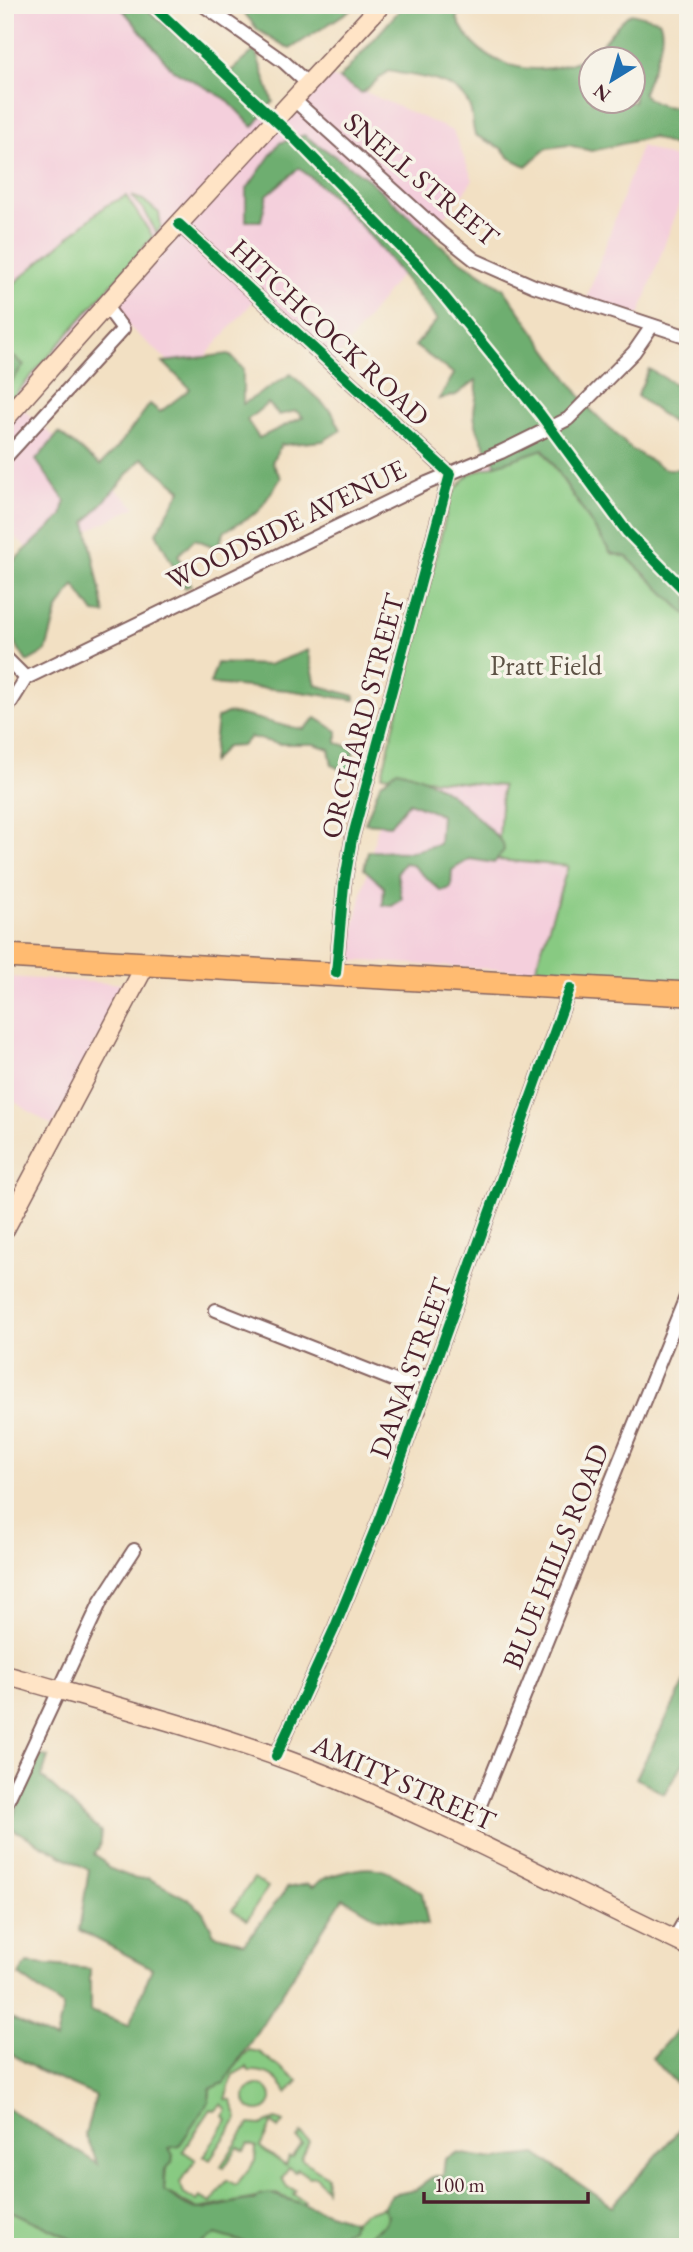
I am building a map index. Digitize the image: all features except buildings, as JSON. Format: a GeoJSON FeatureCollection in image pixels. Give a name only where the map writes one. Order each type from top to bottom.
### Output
{"type":"FeatureCollection","features":[{"type":"Feature","properties":{"kind":"highway"},"geometry":{"type":"LineString","coordinates":[[5,956],[688,994]]}},
{"type":"Feature","properties":{"kind":"main road"},"geometry":{"type":"LineString","coordinates":[[5,419],[105,305],[381,5]]}},
{"type":"Feature","properties":{"kind":"main road"},"geometry":{"type":"LineString","coordinates":[[5,1229],[146,964]]}},
{"type":"Feature","properties":{"kind":"main road","name":"AMITY STREET"},"geometry":{"type":"LineString","coordinates":[[5,1675],[276,1756],[373,1795],[467,1838],[681,1942]]}},
{"type":"Feature","properties":{"kind":"street"},"geometry":{"type":"LineString","coordinates":[[203,5],[284,62],[307,83]]}},
{"type":"Feature","properties":{"kind":"street","name":"SNELL STREET"},"geometry":{"type":"LineString","coordinates":[[293,99],[467,255],[534,286],[688,337]]}},
{"type":"Feature","properties":{"kind":"street","name":"HITCHCOCK ROAD"},"geometry":{"type":"LineString","coordinates":[[179,224],[450,474]]}},
{"type":"Feature","properties":{"kind":"street"},"geometry":{"type":"LineString","coordinates":[[5,458],[123,329],[105,305]]}},
{"type":"Feature","properties":{"kind":"street","name":"WOODSIDE AVENUE"},"geometry":{"type":"LineString","coordinates":[[26,678],[426,483],[568,419],[634,352],[652,326]]}},
{"type":"Feature","properties":{"kind":"street","name":"ORCHARD STREET"},"geometry":{"type":"LineString","coordinates":[[336,973],[344,885],[352,839],[450,474]]}},
{"type":"Feature","properties":{"kind":"street"},"geometry":{"type":"LineString","coordinates":[[5,657],[26,678],[5,712]]}},
{"type":"Feature","properties":{"kind":"street","name":"DANA STREET"},"geometry":{"type":"LineString","coordinates":[[276,1756],[335,1627],[380,1517],[570,988]]}},
{"type":"Feature","properties":{"kind":"street","name":"BLUE HILLS ROAD"},"geometry":{"type":"LineString","coordinates":[[467,1838],[688,1292]]}},
{"type":"Feature","properties":{"kind":"street"},"geometry":{"type":"LineString","coordinates":[[216,1310],[398,1382],[419,1411]]}},
{"type":"Feature","properties":{"kind":"street"},"geometry":{"type":"LineString","coordinates":[[398,1382],[432,1374]]}},
{"type":"Feature","properties":{"kind":"street"},"geometry":{"type":"LineString","coordinates":[[5,1806],[57,1690],[101,1601],[135,1550]]}},
{"type":"Feature","properties":{"kind":"street"},"geometry":{"type":"LineString","coordinates":[[681,1942],[688,1915]]}},
{"type":"Feature","properties":{"kind":"shaded area"},"geometry":{"type":"Polygon","coordinates":[[[5,5],[152,5],[273,120],[318,71],[453,131],[473,180],[331,366],[258,296],[187,377],[105,306],[18,405],[136,507],[36,556],[5,528],[5,5]]]}},
{"type":"Feature","properties":{"kind":"shaded area"},"geometry":{"type":"Polygon","coordinates":[[[641,146],[688,163],[688,179],[639,316],[587,297],[641,146]]]}},
{"type":"Feature","properties":{"kind":"shaded area","name":"Pratt Field"},"geometry":{"type":"Polygon","coordinates":[[[550,442],[688,605],[688,981],[346,960],[453,511],[483,482],[483,465],[550,442]]]}},
{"type":"Feature","properties":{"kind":"shaded area"},"geometry":{"type":"Polygon","coordinates":[[[5,977],[125,984],[53,1126],[5,1096],[5,977]]]}},
{"type":"Feature","properties":{"kind":"green space"},"geometry":{"type":"Polygon","coordinates":[[[119,5],[142,5],[224,77],[255,50],[273,102],[253,127],[226,99],[172,69],[119,5]]]}},
{"type":"Feature","properties":{"kind":"green space"},"geometry":{"type":"Polygon","coordinates":[[[238,5],[358,5],[290,49],[258,30],[238,5]]]}},
{"type":"Feature","properties":{"kind":"green space"},"geometry":{"type":"Polygon","coordinates":[[[404,5],[461,5],[457,18],[465,33],[475,45],[502,62],[533,69],[578,61],[578,116],[648,116],[648,98],[658,104],[676,106],[688,87],[688,152],[652,137],[591,151],[569,145],[547,148],[526,166],[510,158],[501,148],[475,135],[471,111],[465,98],[447,85],[423,77],[388,71],[362,93],[339,79],[404,5]]]}},
{"type":"Feature","properties":{"kind":"green space"},"geometry":{"type":"Polygon","coordinates":[[[631,13],[659,20],[662,37],[648,80],[648,46],[600,46],[631,13]]]}},
{"type":"Feature","properties":{"kind":"green space"},"geometry":{"type":"Polygon","coordinates":[[[304,135],[368,179],[451,254],[503,288],[589,408],[631,449],[665,469],[685,469],[688,447],[688,616],[627,557],[611,553],[543,449],[496,465],[482,440],[475,420],[476,380],[456,395],[439,399],[454,374],[415,346],[437,320],[372,239],[319,184],[299,168],[267,195],[261,221],[246,221],[246,190],[279,143],[304,135]]]}},
{"type":"Feature","properties":{"kind":"green space"},"geometry":{"type":"Polygon","coordinates":[[[126,196],[153,237],[5,406],[5,383],[11,382],[24,365],[5,350],[5,291],[105,206],[126,196]]]}},
{"type":"Feature","properties":{"kind":"green space"},"geometry":{"type":"Polygon","coordinates":[[[131,196],[143,200],[159,213],[161,226],[157,234],[145,211],[131,196]]]}},
{"type":"Feature","properties":{"kind":"green space"},"geometry":{"type":"Polygon","coordinates":[[[5,350],[24,365],[11,382],[5,383],[5,350]]]}},
{"type":"Feature","properties":{"kind":"green space"},"geometry":{"type":"Polygon","coordinates":[[[229,354],[243,369],[243,404],[291,374],[332,412],[341,430],[323,441],[281,445],[272,462],[281,478],[258,512],[225,531],[217,548],[195,539],[178,555],[191,585],[185,588],[156,533],[181,490],[142,458],[86,522],[105,614],[94,613],[74,585],[57,611],[46,651],[27,662],[5,628],[5,569],[62,516],[65,501],[36,460],[59,433],[100,465],[117,448],[150,404],[160,412],[190,389],[163,362],[229,354]],[[268,403],[247,420],[259,438],[303,417],[296,411],[279,415],[268,403]]]}},
{"type":"Feature","properties":{"kind":"green space"},"geometry":{"type":"Polygon","coordinates":[[[649,369],[688,392],[688,446],[678,427],[637,396],[649,369]]]}},
{"type":"Feature","properties":{"kind":"green space","name":"Pratt Field"},"geometry":{"type":"Polygon","coordinates":[[[542,449],[611,553],[627,557],[688,616],[688,983],[534,973],[568,866],[498,860],[502,786],[382,775],[451,495],[469,474],[542,449]]]}},
{"type":"Feature","properties":{"kind":"green space"},"geometry":{"type":"Polygon","coordinates":[[[308,650],[316,685],[355,696],[355,700],[287,690],[210,684],[217,663],[268,665],[308,650]]]}},
{"type":"Feature","properties":{"kind":"green space"},"geometry":{"type":"Polygon","coordinates":[[[227,713],[304,729],[316,718],[337,731],[337,743],[354,748],[350,775],[332,765],[329,749],[314,744],[279,744],[250,737],[242,746],[226,747],[212,762],[217,718],[227,713]]]}},
{"type":"Feature","properties":{"kind":"green space"},"geometry":{"type":"Polygon","coordinates":[[[397,770],[428,781],[455,798],[503,843],[504,850],[494,863],[470,859],[452,870],[451,888],[441,891],[411,864],[404,863],[397,873],[402,899],[392,906],[383,905],[384,887],[364,869],[368,851],[410,852],[439,844],[441,815],[409,802],[390,825],[365,823],[380,784],[397,770]]]}},
{"type":"Feature","properties":{"kind":"green space"},"geometry":{"type":"Polygon","coordinates":[[[688,1676],[688,1756],[664,1794],[636,1778],[688,1676]]]}},
{"type":"Feature","properties":{"kind":"green space"},"geometry":{"type":"Polygon","coordinates":[[[38,1755],[48,1757],[42,1777],[101,1832],[99,1848],[94,1854],[103,1860],[108,1868],[136,1879],[148,1878],[188,1899],[203,1912],[214,1934],[245,1943],[287,1888],[307,1884],[313,1887],[326,1878],[354,1870],[375,1869],[393,1874],[422,1893],[428,1925],[377,1918],[343,1898],[224,2083],[210,2089],[209,2101],[179,2146],[169,2148],[173,2155],[172,2163],[165,2169],[164,2191],[190,2207],[213,2208],[254,2200],[259,2195],[269,2193],[353,2221],[351,2229],[334,2239],[320,2238],[315,2247],[260,2247],[216,2234],[196,2247],[89,2247],[5,2208],[5,2107],[98,2164],[85,2134],[96,2096],[39,2071],[5,2050],[5,2016],[56,2040],[63,2007],[19,1975],[27,1963],[90,1969],[90,2011],[129,2025],[152,1968],[79,1930],[89,1870],[9,1827],[38,1755]]]}},
{"type":"Feature","properties":{"kind":"green space"},"geometry":{"type":"Polygon","coordinates":[[[254,1878],[268,1887],[247,1920],[232,1910],[254,1878]]]}},
{"type":"Feature","properties":{"kind":"green space"},"geometry":{"type":"Polygon","coordinates":[[[688,2018],[688,2096],[652,2058],[688,2018]]]}},
{"type":"Feature","properties":{"kind":"green space"},"geometry":{"type":"Polygon","coordinates":[[[249,2050],[259,2052],[298,2081],[287,2093],[276,2079],[267,2073],[249,2071],[247,2067],[233,2075],[225,2099],[231,2100],[238,2118],[210,2159],[204,2156],[227,2120],[223,2116],[227,2110],[222,2104],[215,2111],[211,2109],[183,2151],[196,2160],[180,2183],[184,2193],[197,2201],[200,2197],[211,2203],[227,2180],[236,2185],[255,2161],[256,2147],[248,2144],[244,2151],[238,2147],[224,2168],[221,2166],[249,2124],[261,2125],[276,2119],[283,2122],[278,2129],[272,2123],[260,2147],[286,2166],[289,2157],[292,2158],[302,2144],[297,2139],[301,2133],[309,2142],[301,2159],[327,2176],[326,2190],[316,2176],[310,2177],[297,2169],[295,2172],[289,2168],[282,2178],[287,2187],[295,2190],[293,2194],[305,2202],[303,2205],[276,2194],[198,2209],[164,2191],[168,2148],[210,2096],[210,2089],[227,2077],[249,2050]]]}},
{"type":"Feature","properties":{"kind":"green space"},"geometry":{"type":"Polygon","coordinates":[[[258,2085],[267,2089],[271,2098],[267,2107],[258,2111],[249,2107],[245,2098],[249,2089],[258,2085]]]}},
{"type":"Feature","properties":{"kind":"green space"},"geometry":{"type":"Polygon","coordinates":[[[688,2120],[688,2247],[350,2247],[385,2224],[388,2216],[383,2207],[392,2195],[415,2190],[435,2176],[443,2176],[445,2159],[457,2153],[494,2159],[536,2154],[612,2206],[688,2120]]]}},
{"type":"Feature","properties":{"kind":"green space"},"geometry":{"type":"Polygon","coordinates":[[[383,2207],[389,2216],[383,2226],[367,2239],[347,2245],[315,2247],[320,2238],[354,2223],[353,2221],[364,2213],[383,2207]]]}},
{"type":"Feature","properties":{"kind":"green space"},"geometry":{"type":"Polygon","coordinates":[[[5,2208],[84,2245],[89,2247],[5,2247],[5,2208]]]}},
{"type":"Feature","properties":{"kind":"green space"},"geometry":{"type":"Polygon","coordinates":[[[216,2234],[260,2247],[196,2247],[216,2234]]]}},
{"type":"Feature","properties":{"kind":"cycle path"},"geometry":{"type":"LineString","coordinates":[[152,5],[293,137],[420,267],[540,414],[627,532],[688,594]]}},
{"type":"Feature","properties":{"kind":"cycle path"},"geometry":{"type":"LineString","coordinates":[[179,224],[450,474],[352,839],[344,885],[336,973]]}},
{"type":"Feature","properties":{"kind":"cycle path"},"geometry":{"type":"LineString","coordinates":[[276,1756],[335,1627],[380,1517],[570,988]]}}]}
